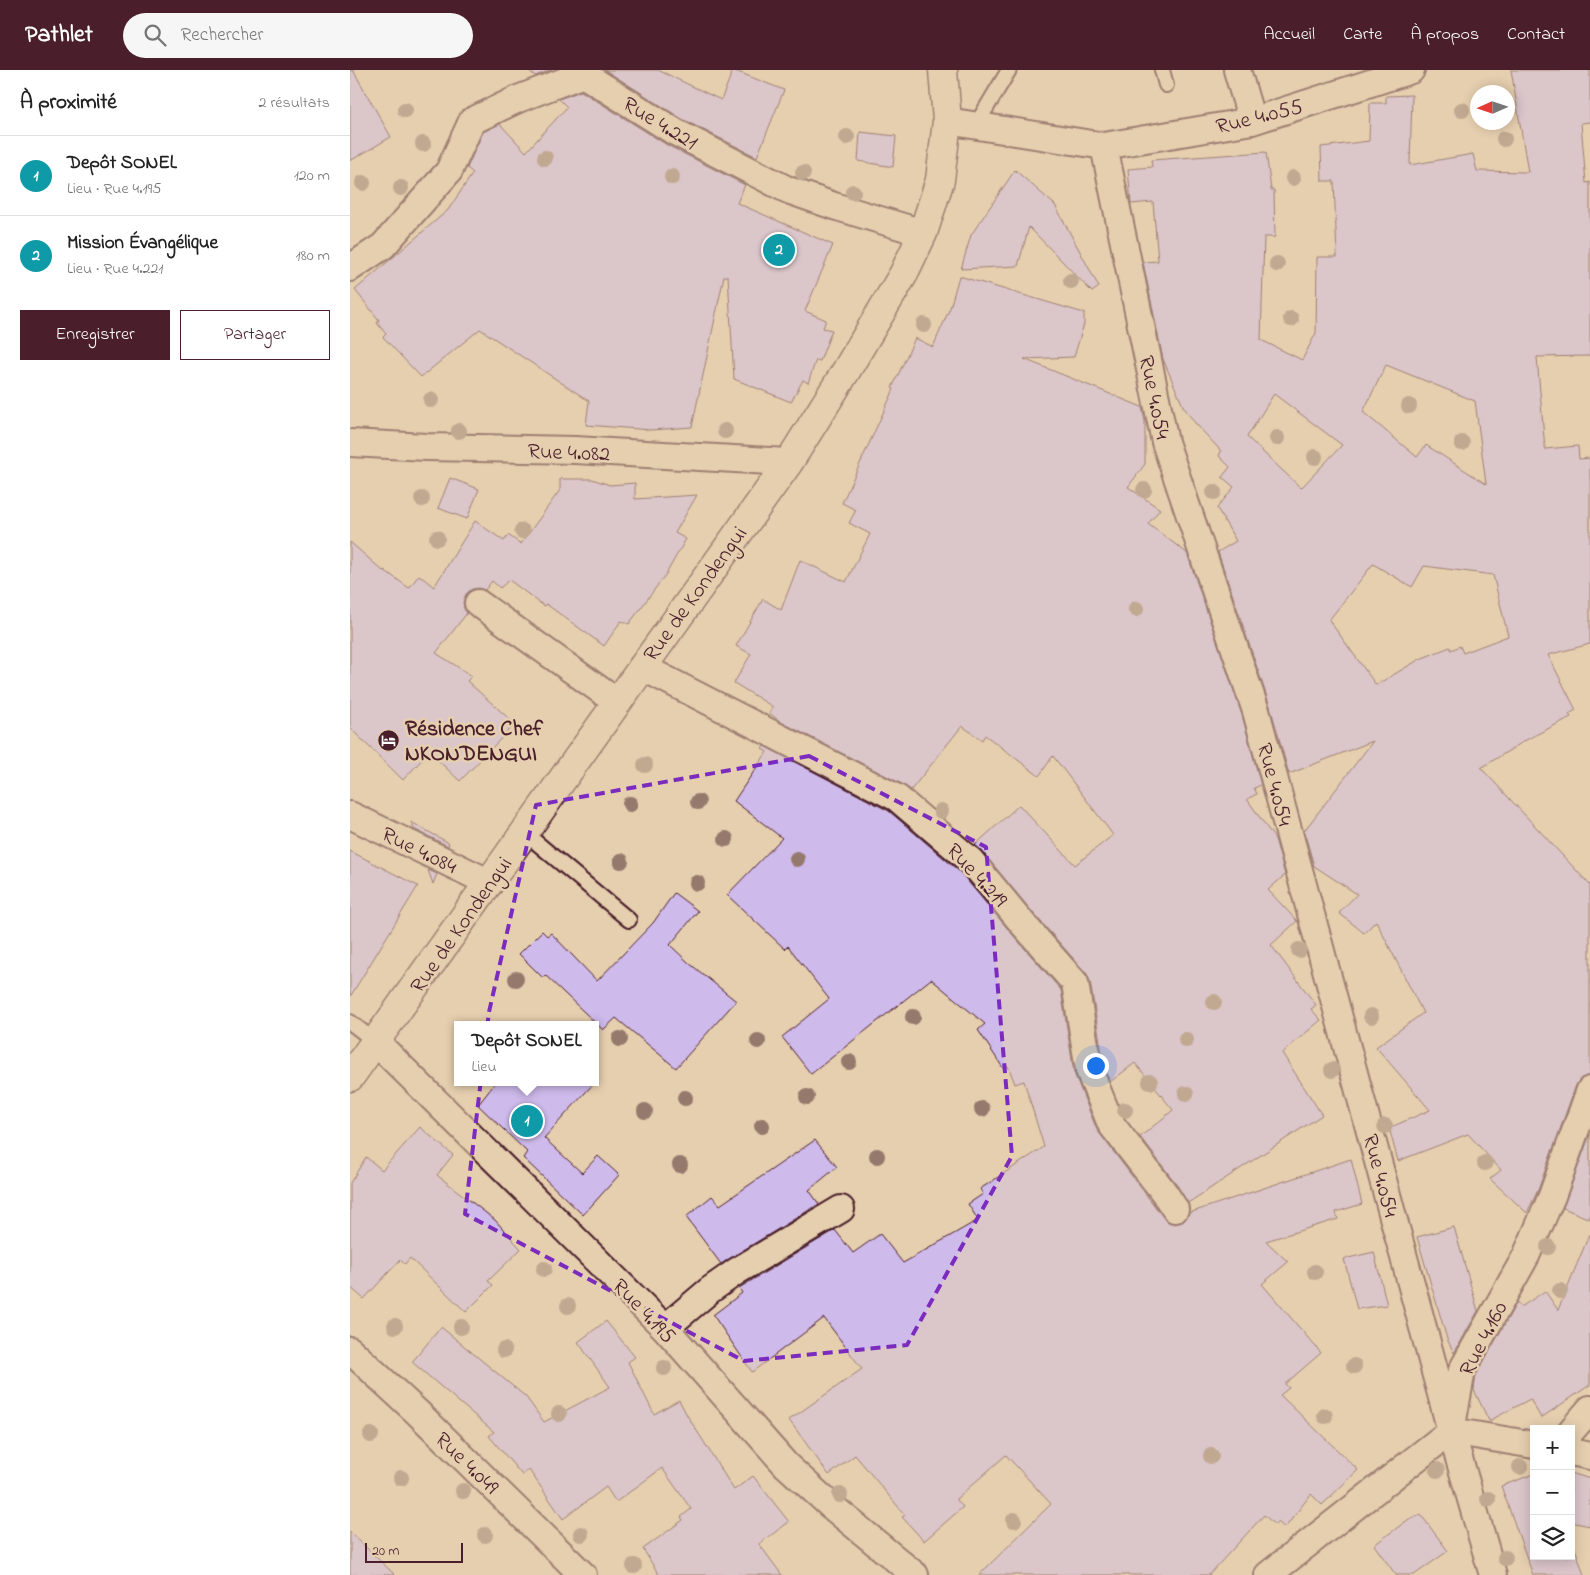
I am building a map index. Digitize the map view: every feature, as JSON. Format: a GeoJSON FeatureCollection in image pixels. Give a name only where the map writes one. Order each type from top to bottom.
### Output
{"type":"FeatureCollection","features":[{"type":"Feature","properties":{"kind":"main road","name":"Rue de Kondengui"},"geometry":{"type":"LineString","coordinates":[[350,1077],[789,462],[903,275],[923,233],[940,180],[947,121],[943,70]]}},
{"type":"Feature","properties":{"kind":"street"},"geometry":{"type":"LineString","coordinates":[[1238,70],[1252,121]]}},
{"type":"Feature","properties":{"kind":"street","name":"Rue 4.055"},"geometry":{"type":"LineString","coordinates":[[1104,146],[1252,121],[1411,70]]}},
{"type":"Feature","properties":{"kind":"street","name":"Rue 4.221"},"geometry":{"type":"LineString","coordinates":[[350,268],[383,246],[449,171],[472,121],[518,99],[583,74],[675,132],[788,190],[923,233]]}},
{"type":"Feature","properties":{"kind":"street"},"geometry":{"type":"LineString","coordinates":[[947,121],[1104,146]]}},
{"type":"Feature","properties":{"kind":"street","name":"Rue 4.054"},"geometry":{"type":"LineString","coordinates":[[1104,146],[1164,442],[1256,711],[1451,1431],[1493,1575]]}},
{"type":"Feature","properties":{"kind":"street","name":"Rue 4.082"},"geometry":{"type":"LineString","coordinates":[[350,443],[427,447],[575,450],[789,462]]}},
{"type":"Feature","properties":{"kind":"street"},"geometry":{"type":"LineString","coordinates":[[478,603],[617,702]]}},
{"type":"Feature","properties":{"kind":"street","name":"Rue 4.219"},"geometry":{"type":"LineString","coordinates":[[642,666],[897,798],[971,860],[1023,924],[1075,983],[1089,1070],[1111,1124],[1163,1191],[1174,1209]]}},
{"type":"Feature","properties":{"kind":"street","name":"Rue 4.084"},"geometry":{"type":"LineString","coordinates":[[350,816],[490,883]]}},
{"type":"Feature","properties":{"kind":"street","name":"Rue 4.195"},"geometry":{"type":"LineString","coordinates":[[376,1042],[665,1328],[786,1465],[830,1506],[915,1575]]}},
{"type":"Feature","properties":{"kind":"street","name":"Rue 4.160"},"geometry":{"type":"LineString","coordinates":[[1451,1431],[1462,1370],[1526,1256],[1552,1196],[1590,1090]]}},
{"type":"Feature","properties":{"kind":"street"},"geometry":{"type":"LineString","coordinates":[[665,1328],[716,1286],[841,1209]]}},
{"type":"Feature","properties":{"kind":"street","name":"Rue 4.049"},"geometry":{"type":"LineString","coordinates":[[350,1350],[432,1427],[583,1575]]}},
{"type":"Feature","properties":{"kind":"street"},"geometry":{"type":"LineString","coordinates":[[1575,1426],[1590,1408]]}},
{"type":"Feature","properties":{"kind":"street"},"geometry":{"type":"LineString","coordinates":[[1268,1575],[1451,1431],[1530,1444]]}},
{"type":"Feature","properties":{"kind":"street"},"geometry":{"type":"LineString","coordinates":[[1575,1453],[1590,1456]]}},
{"type":"Feature","properties":{"kind":"lane"},"geometry":{"type":"LineString","coordinates":[[976,125],[1010,70]]}},
{"type":"Feature","properties":{"kind":"lane"},"geometry":{"type":"LineString","coordinates":[[1162,70],[1166,85]]}},
{"type":"Feature","properties":{"kind":"lane"},"geometry":{"type":"LineString","coordinates":[[525,833],[629,920]]}},
{"type":"Feature","properties":{"kind":"lane"},"geometry":{"type":"LineString","coordinates":[[350,1022],[376,1042]]}},
{"type":"Feature","properties":{"kind":"highlighted area"},"geometry":{"type":"Polygon","coordinates":[[[809,756],[986,847],[1012,1156],[907,1345],[744,1361],[465,1214],[489,1012],[536,805],[809,756]]]}},
{"type":"Feature","properties":{"kind":"building"},"geometry":{"type":"Polygon","coordinates":[[[350,70],[353,70],[391,137],[350,161],[350,70]]]}},
{"type":"Feature","properties":{"kind":"building"},"geometry":{"type":"Polygon","coordinates":[[[528,70],[552,70],[535,76],[528,70]]]}},
{"type":"Feature","properties":{"kind":"building"},"geometry":{"type":"Polygon","coordinates":[[[605,70],[658,70],[721,100],[733,70],[784,90],[757,157],[682,119],[605,70]]]}},
{"type":"Feature","properties":{"kind":"building"},"geometry":{"type":"Polygon","coordinates":[[[1511,70],[1590,70],[1590,122],[1581,123],[1586,183],[1590,182],[1590,356],[1537,357],[1545,449],[1578,446],[1579,459],[1590,458],[1590,644],[1548,655],[1576,710],[1569,714],[1571,717],[1526,740],[1481,768],[1590,885],[1590,1075],[1581,1078],[1576,1085],[1538,1190],[1527,1213],[1490,1179],[1501,1170],[1468,1134],[1398,1161],[1389,1128],[1430,1110],[1376,1047],[1423,1013],[1376,921],[1364,933],[1339,913],[1357,894],[1314,866],[1304,831],[1373,741],[1289,774],[1270,706],[1218,552],[1236,541],[1217,508],[1234,487],[1222,477],[1230,467],[1219,456],[1221,451],[1195,423],[1183,406],[1163,359],[1143,262],[1158,261],[1153,202],[1131,204],[1128,169],[1152,167],[1151,160],[1266,152],[1271,190],[1274,190],[1275,237],[1264,237],[1261,340],[1302,360],[1316,333],[1317,257],[1337,257],[1334,181],[1322,181],[1321,147],[1369,141],[1370,103],[1386,103],[1386,96],[1412,95],[1410,165],[1473,154],[1477,171],[1528,172],[1511,70]],[[1386,365],[1363,412],[1417,457],[1426,445],[1486,484],[1475,401],[1386,365]],[[1274,394],[1247,437],[1301,488],[1342,445],[1274,394]],[[1373,564],[1329,620],[1376,685],[1420,659],[1450,647],[1451,650],[1460,646],[1463,653],[1508,636],[1493,575],[1424,566],[1412,587],[1373,564]]]}},
{"type":"Feature","properties":{"kind":"building"},"geometry":{"type":"Polygon","coordinates":[[[581,91],[667,145],[745,185],[737,203],[833,245],[805,311],[826,320],[823,328],[832,330],[820,361],[816,360],[808,383],[803,380],[791,402],[734,379],[728,276],[724,276],[692,427],[651,430],[586,425],[589,401],[480,329],[421,377],[383,337],[386,334],[377,323],[379,320],[355,290],[448,210],[473,173],[467,168],[483,132],[500,124],[526,152],[567,107],[559,99],[581,91]]]}},
{"type":"Feature","properties":{"kind":"building"},"geometry":{"type":"Polygon","coordinates":[[[860,132],[896,136],[893,167],[858,161],[860,132]]]}},
{"type":"Feature","properties":{"kind":"building"},"geometry":{"type":"Polygon","coordinates":[[[1015,170],[1055,205],[1099,287],[1092,292],[1029,227],[1018,266],[961,269],[971,235],[1015,170]]]}},
{"type":"Feature","properties":{"kind":"building"},"geometry":{"type":"Polygon","coordinates":[[[959,276],[1084,313],[1084,324],[1074,357],[1024,359],[1142,407],[1145,421],[1145,464],[1128,487],[1160,509],[1148,524],[1187,553],[1242,715],[1261,785],[1254,788],[1257,794],[1247,799],[1275,839],[1285,875],[1268,890],[1297,921],[1271,945],[1316,1005],[1311,1009],[1321,1020],[1282,1053],[1322,1115],[1188,1203],[1175,1182],[1140,1137],[1173,1110],[1135,1063],[1110,1082],[1104,1066],[1090,981],[1087,974],[975,845],[1019,805],[1075,865],[1113,835],[1053,756],[1039,776],[985,735],[982,740],[962,726],[911,790],[781,722],[769,713],[773,707],[734,683],[751,654],[736,646],[763,599],[781,610],[800,560],[846,582],[870,534],[849,523],[856,510],[842,503],[915,338],[933,347],[950,308],[959,276]]]}},
{"type":"Feature","properties":{"kind":"building"},"geometry":{"type":"Polygon","coordinates":[[[450,478],[479,489],[467,519],[438,508],[450,478]]]}},
{"type":"Feature","properties":{"kind":"building"},"geometry":{"type":"Polygon","coordinates":[[[560,479],[592,479],[610,485],[635,483],[635,499],[697,495],[675,533],[686,539],[666,574],[629,624],[621,621],[604,646],[509,580],[500,588],[492,581],[485,590],[479,588],[472,589],[466,594],[463,602],[467,613],[436,653],[472,676],[467,681],[515,724],[460,781],[429,752],[403,780],[350,728],[350,542],[383,571],[409,588],[419,575],[434,587],[475,521],[504,541],[508,535],[521,544],[560,490],[560,479]]]}},
{"type":"Feature","properties":{"kind":"building"},"geometry":{"type":"Polygon","coordinates":[[[764,746],[889,811],[960,872],[1061,990],[1074,1073],[1097,1130],[1168,1222],[1175,1224],[1183,1222],[1189,1213],[1351,1159],[1362,1204],[1336,1212],[1338,1219],[1266,1241],[1288,1262],[1262,1284],[1321,1353],[1285,1384],[1289,1388],[1280,1395],[1358,1470],[1322,1505],[1311,1494],[1285,1528],[1278,1522],[1275,1525],[1264,1515],[1209,1575],[979,1575],[1051,1504],[1006,1455],[956,1499],[963,1507],[924,1541],[902,1517],[905,1515],[855,1455],[829,1475],[789,1420],[862,1369],[824,1318],[752,1372],[713,1315],[742,1293],[739,1288],[835,1230],[853,1253],[880,1234],[903,1263],[978,1220],[968,1204],[983,1194],[980,1189],[1044,1147],[1024,1081],[1015,1084],[1008,1066],[1003,1068],[978,1030],[985,1024],[931,979],[811,1074],[782,1037],[829,999],[788,946],[785,949],[727,895],[782,838],[734,801],[767,752],[762,749],[764,746]]]}},
{"type":"Feature","properties":{"kind":"building"},"geometry":{"type":"Polygon","coordinates":[[[411,822],[449,843],[448,846],[414,829],[411,822]]]}},
{"type":"Feature","properties":{"kind":"building"},"geometry":{"type":"Polygon","coordinates":[[[350,851],[418,886],[350,997],[350,851]]]}},
{"type":"Feature","properties":{"kind":"building"},"geometry":{"type":"Polygon","coordinates":[[[428,870],[437,874],[433,884],[428,870]]]}},
{"type":"Feature","properties":{"kind":"building"},"geometry":{"type":"Polygon","coordinates":[[[674,893],[698,911],[670,945],[736,1001],[676,1068],[616,1018],[603,1030],[599,1026],[599,1021],[594,1021],[545,975],[543,978],[519,954],[542,931],[547,936],[551,933],[597,981],[653,923],[674,893]]]}},
{"type":"Feature","properties":{"kind":"building"},"geometry":{"type":"Polygon","coordinates":[[[493,1086],[591,1086],[544,1138],[582,1173],[598,1156],[619,1175],[583,1215],[523,1158],[527,1152],[478,1105],[493,1086]]]}},
{"type":"Feature","properties":{"kind":"building"},"geometry":{"type":"Polygon","coordinates":[[[420,1127],[453,1155],[437,1175],[495,1220],[521,1249],[488,1281],[493,1285],[466,1312],[410,1258],[405,1264],[400,1260],[364,1299],[350,1287],[350,1183],[366,1157],[382,1170],[420,1127]]]}},
{"type":"Feature","properties":{"kind":"building"},"geometry":{"type":"Polygon","coordinates":[[[1590,1134],[1590,1219],[1563,1208],[1590,1134]]]}},
{"type":"Feature","properties":{"kind":"building"},"geometry":{"type":"Polygon","coordinates":[[[815,1140],[837,1167],[809,1190],[819,1204],[721,1264],[686,1217],[712,1196],[720,1205],[815,1140]]]}},
{"type":"Feature","properties":{"kind":"building"},"geometry":{"type":"Polygon","coordinates":[[[1454,1227],[1478,1311],[1454,1353],[1447,1339],[1417,1237],[1454,1227]]]}},
{"type":"Feature","properties":{"kind":"building"},"geometry":{"type":"Polygon","coordinates":[[[1589,1235],[1590,1385],[1541,1418],[1530,1399],[1489,1421],[1474,1390],[1476,1375],[1517,1302],[1521,1307],[1545,1291],[1558,1310],[1589,1235]]]}},
{"type":"Feature","properties":{"kind":"building"},"geometry":{"type":"Polygon","coordinates":[[[1374,1252],[1387,1305],[1357,1309],[1344,1259],[1374,1252]]]}},
{"type":"Feature","properties":{"kind":"building"},"geometry":{"type":"Polygon","coordinates":[[[606,1321],[635,1357],[628,1362],[654,1414],[679,1400],[734,1490],[753,1476],[789,1522],[759,1544],[782,1575],[659,1575],[643,1549],[683,1520],[681,1517],[691,1509],[662,1468],[616,1502],[606,1487],[563,1519],[529,1470],[522,1475],[489,1436],[494,1432],[412,1362],[441,1327],[526,1397],[544,1422],[610,1387],[578,1342],[606,1321]]]}},
{"type":"Feature","properties":{"kind":"building"},"geometry":{"type":"Polygon","coordinates":[[[1575,1474],[1590,1479],[1590,1526],[1575,1523],[1575,1474]]]}},
{"type":"Feature","properties":{"kind":"building"},"geometry":{"type":"Polygon","coordinates":[[[1530,1475],[1530,1560],[1575,1560],[1575,1548],[1584,1575],[1533,1575],[1501,1486],[1530,1475]]]}},
{"type":"Feature","properties":{"kind":"building"},"geometry":{"type":"Polygon","coordinates":[[[1421,1515],[1448,1551],[1414,1575],[1396,1575],[1374,1545],[1409,1519],[1421,1515]]]}},
{"type":"Feature","properties":{"kind":"building"},"geometry":{"type":"Polygon","coordinates":[[[350,1532],[395,1575],[350,1575],[350,1532]]]}},
{"type":"Feature","properties":{"kind":"place","name":"Mission Évangélique"},"geometry":{"type":"Point","coordinates":[779,250]}},
{"type":"Feature","properties":{"kind":"place","name":"Résidence Chef NKONDENGUI"},"geometry":{"type":"Point","coordinates":[389,740]}},
{"type":"Feature","properties":{"kind":"place","name":"Depôt SONEL"},"geometry":{"type":"Point","coordinates":[527,1121]}}]}
